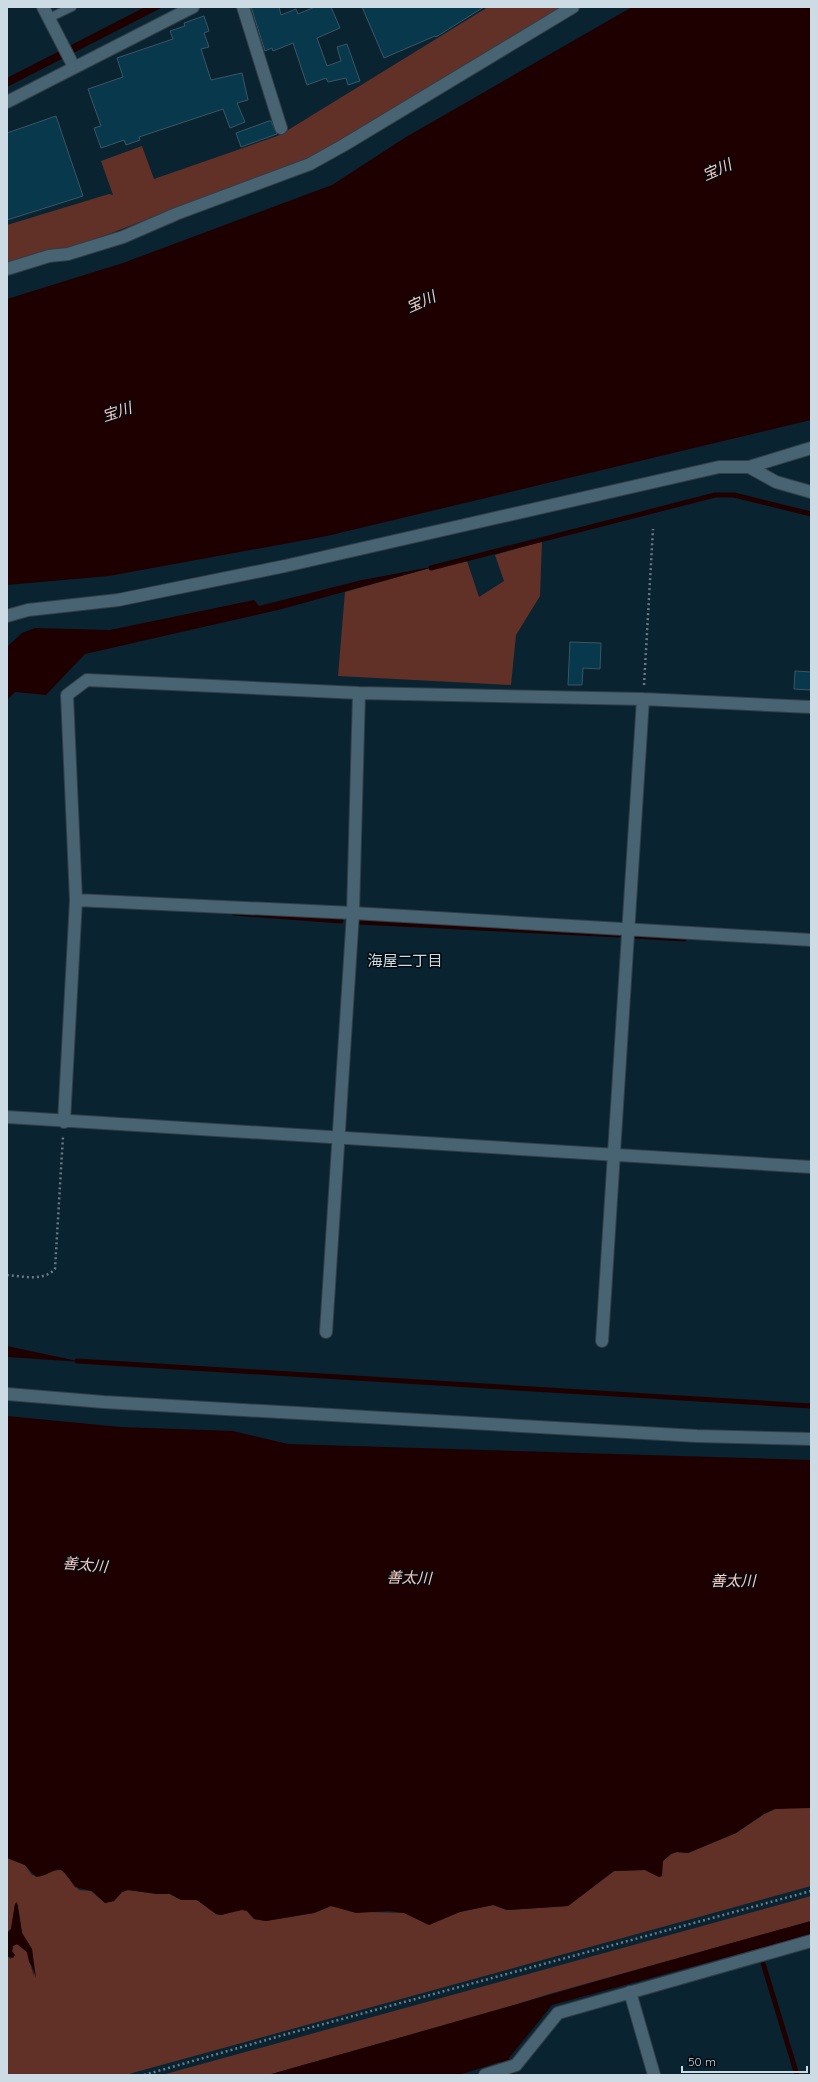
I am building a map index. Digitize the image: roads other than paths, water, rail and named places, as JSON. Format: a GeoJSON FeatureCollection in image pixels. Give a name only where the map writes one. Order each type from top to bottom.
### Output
{"type":"FeatureCollection","features":[{"type":"Feature","properties":{"kind":"street"},"geometry":{"type":"LineString","coordinates":[[43,7],[72,63]]}},
{"type":"Feature","properties":{"kind":"street"},"geometry":{"type":"LineString","coordinates":[[7,102],[72,63],[193,7]]}},
{"type":"Feature","properties":{"kind":"street"},"geometry":{"type":"LineString","coordinates":[[243,7],[282,128]]}},
{"type":"Feature","properties":{"kind":"street"},"geometry":{"type":"LineString","coordinates":[[7,269],[49,256],[68,254],[122,237],[176,214],[310,164],[351,141],[573,7]]}},
{"type":"Feature","properties":{"kind":"street"},"geometry":{"type":"LineString","coordinates":[[7,616],[28,610],[118,600],[285,566],[720,466],[749,467],[811,448]]}},
{"type":"Feature","properties":{"kind":"street"},"geometry":{"type":"LineString","coordinates":[[749,467],[776,482],[811,492]]}},
{"type":"Feature","properties":{"kind":"street"},"geometry":{"type":"LineString","coordinates":[[64,1122],[76,900],[67,695],[87,680],[359,693],[643,699],[811,707]]}},
{"type":"Feature","properties":{"kind":"street"},"geometry":{"type":"LineString","coordinates":[[326,1332],[353,913],[359,693]]}},
{"type":"Feature","properties":{"kind":"street"},"geometry":{"type":"LineString","coordinates":[[602,1341],[643,699]]}},
{"type":"Feature","properties":{"kind":"street"},"geometry":{"type":"LineString","coordinates":[[76,900],[353,913],[811,940]]}},
{"type":"Feature","properties":{"kind":"street"},"geometry":{"type":"LineString","coordinates":[[7,1118],[339,1137],[614,1156],[811,1167]]}},
{"type":"Feature","properties":{"kind":"street"},"geometry":{"type":"LineString","coordinates":[[7,1394],[697,1436],[811,1439]]}},
{"type":"Feature","properties":{"kind":"street"},"geometry":{"type":"LineString","coordinates":[[485,2075],[516,2065],[558,2013],[811,1941]]}},
{"type":"Feature","properties":{"kind":"street"},"geometry":{"type":"LineString","coordinates":[[630,1992],[654,2075]]}},
{"type":"Feature","properties":{"kind":"lane"},"geometry":{"type":"LineString","coordinates":[[49,18],[72,7]]}},
{"type":"Feature","properties":{"kind":"water"},"geometry":{"type":"Polygon","coordinates":[[[145,7],[163,7],[7,87],[7,78],[145,7]]]}},
{"type":"Feature","properties":{"kind":"water","name":"宝川"},"geometry":{"type":"Polygon","coordinates":[[[632,7],[811,7],[811,420],[327,536],[109,576],[7,585],[7,299],[123,263],[332,185],[406,137],[632,7]]]}},
{"type":"Feature","properties":{"kind":"water"},"geometry":{"type":"Polygon","coordinates":[[[437,566],[282,609],[85,654],[46,695],[15,692],[7,700],[7,647],[22,633],[35,628],[110,630],[254,600],[259,606],[362,580],[437,566]]]}},
{"type":"Feature","properties":{"kind":"water"},"geometry":{"type":"Polygon","coordinates":[[[7,1346],[82,1362],[7,1357],[7,1346]]]}},
{"type":"Feature","properties":{"kind":"water","name":"善太川"},"geometry":{"type":"Polygon","coordinates":[[[7,1416],[121,1427],[233,1431],[288,1444],[811,1460],[811,1808],[775,1809],[764,1814],[736,1833],[688,1853],[677,1852],[671,1854],[663,1861],[662,1876],[659,1877],[645,1870],[614,1871],[568,1906],[507,1910],[493,1905],[460,1912],[429,1925],[404,1913],[389,1911],[356,1913],[331,1906],[314,1913],[266,1921],[254,1919],[247,1911],[242,1910],[221,1915],[216,1914],[197,1900],[181,1900],[170,1894],[157,1894],[128,1890],[122,1892],[114,1901],[105,1903],[92,1891],[75,1887],[64,1872],[60,1870],[57,1869],[36,1877],[25,1865],[7,1858],[7,1416]]]}},
{"type":"Feature","properties":{"kind":"water"},"geometry":{"type":"Polygon","coordinates":[[[17,1902],[22,1933],[32,1949],[36,1978],[29,1962],[27,1952],[17,1944],[13,1946],[12,1951],[15,1955],[13,1958],[7,1956],[7,1933],[11,1929],[15,1904],[17,1902]]]}},
{"type":"Feature","properties":{"kind":"water"},"geometry":{"type":"Polygon","coordinates":[[[811,1921],[811,1934],[552,2005],[509,2058],[514,2075],[504,2075],[500,2062],[459,2075],[268,2075],[675,1959],[811,1921]]]}},
{"type":"Feature","properties":{"kind":"waterway"},"geometry":{"type":"LineString","coordinates":[[431,568],[715,495],[734,495],[811,514]]}},
{"type":"Feature","properties":{"kind":"waterway"},"geometry":{"type":"LineString","coordinates":[[234,913],[341,921]]}},
{"type":"Feature","properties":{"kind":"waterway"},"geometry":{"type":"LineString","coordinates":[[358,922],[619,935]]}},
{"type":"Feature","properties":{"kind":"waterway"},"geometry":{"type":"LineString","coordinates":[[635,936],[684,939]]}},
{"type":"Feature","properties":{"kind":"waterway"},"geometry":{"type":"LineString","coordinates":[[77,1361],[811,1406]]}},
{"type":"Feature","properties":{"kind":"waterway"},"geometry":{"type":"LineString","coordinates":[[763,1963],[797,2075]]}},
{"type":"Feature","properties":{"kind":"district","name":"海屋二丁目"},"geometry":{"type":"Point","coordinates":[405,961]}}]}
